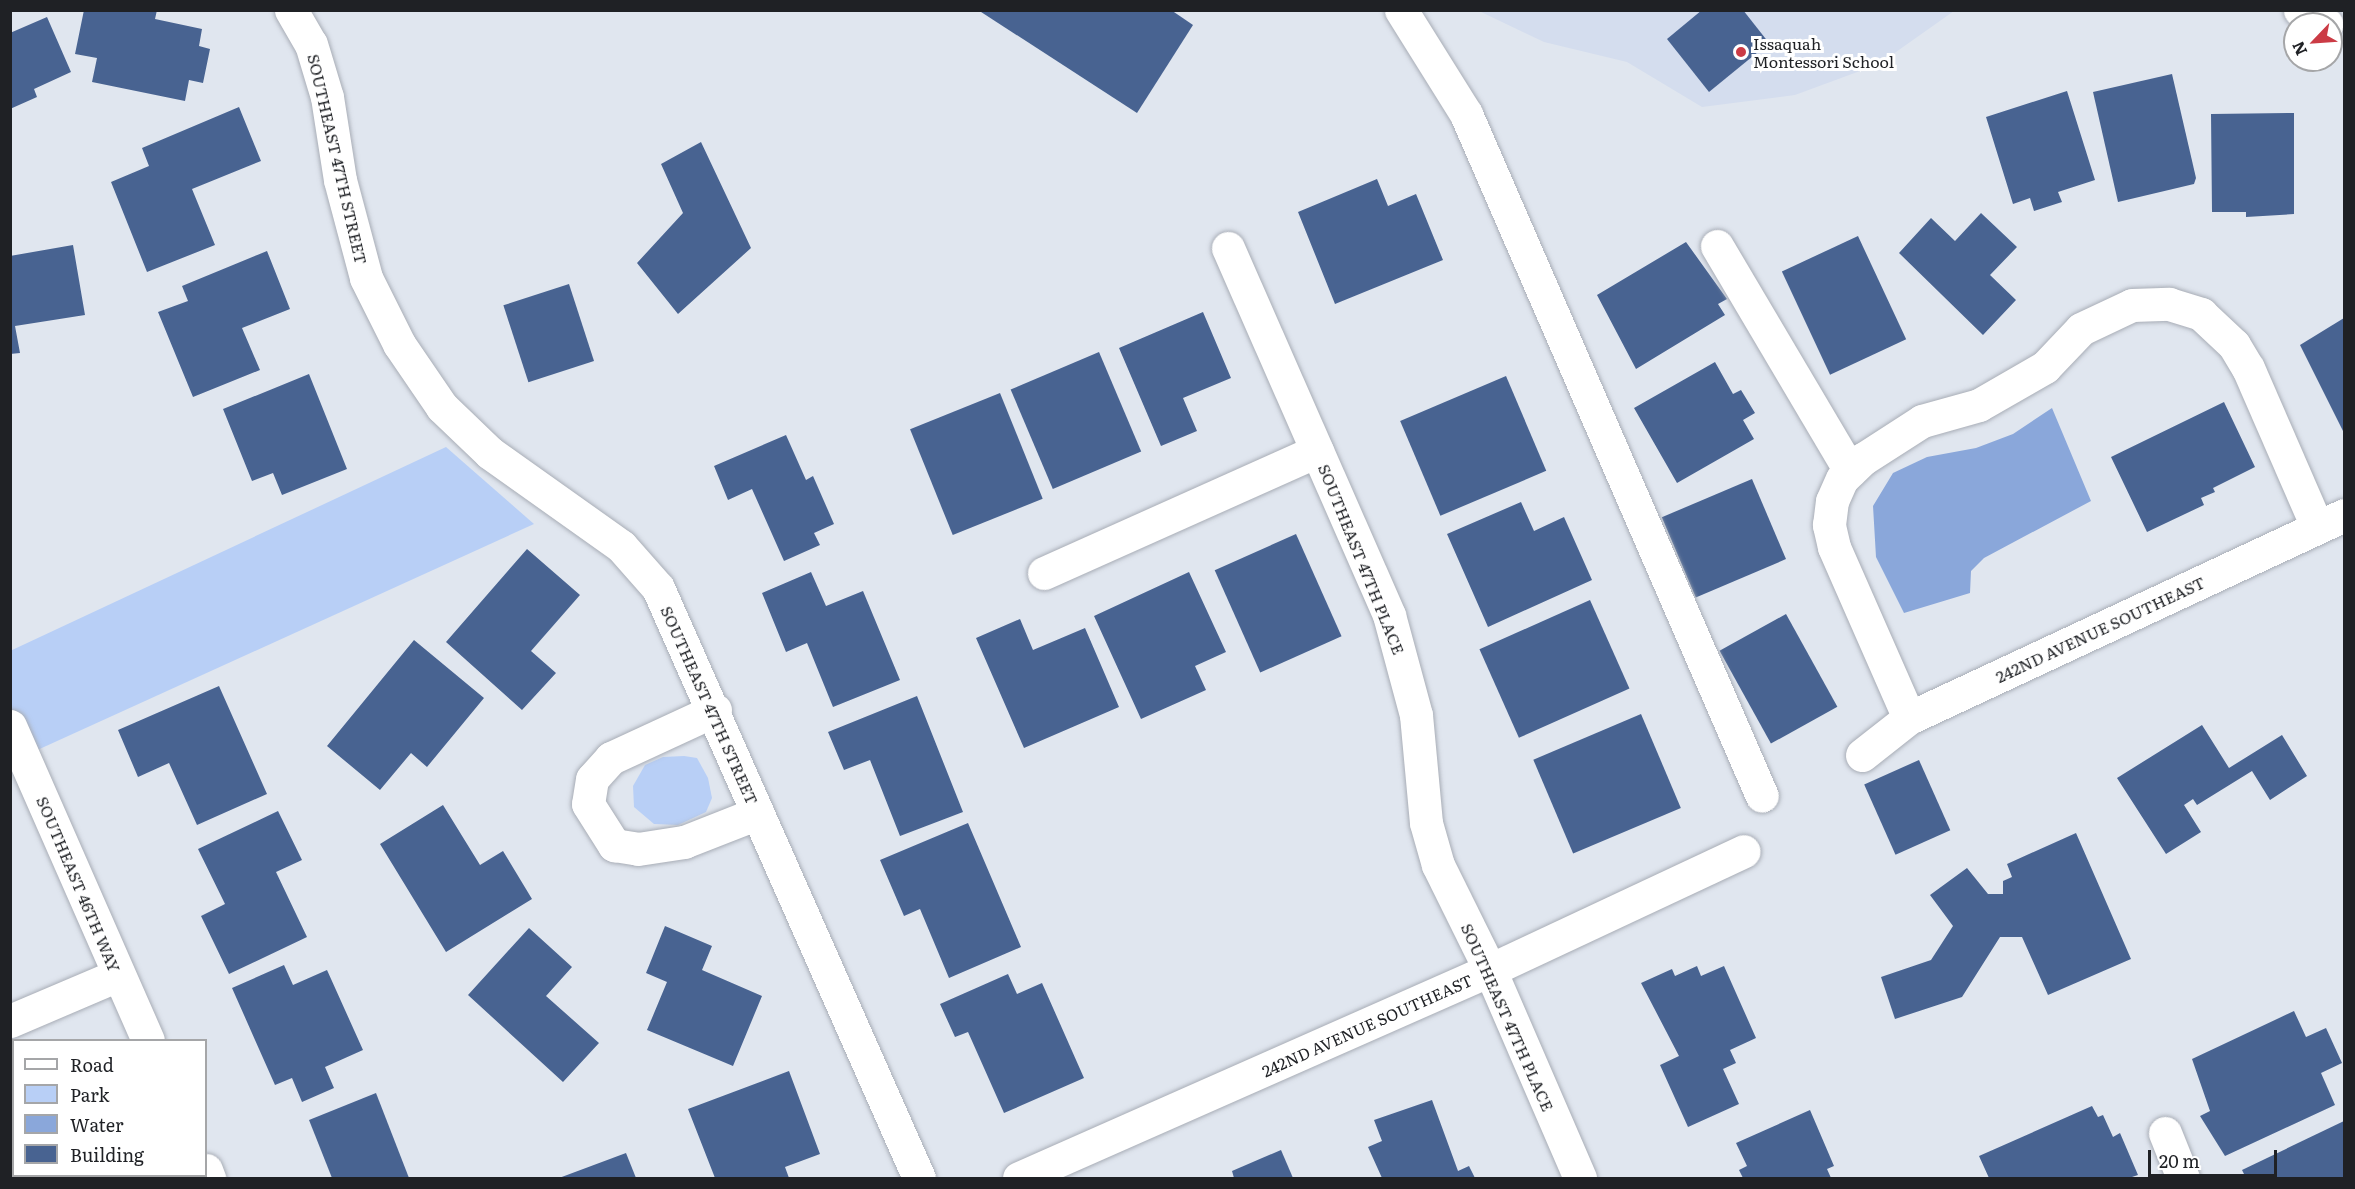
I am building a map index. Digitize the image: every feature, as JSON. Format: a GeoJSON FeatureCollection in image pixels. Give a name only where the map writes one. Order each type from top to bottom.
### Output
{"type":"FeatureCollection","features":[{"type":"Feature","properties":{"kind":"street","name":"SOUTHEAST 47TH STREET"},"geometry":{"type":"LineString","coordinates":[[291,10],[311,44],[327,98],[340,180],[366,278],[399,344],[442,407],[490,453],[621,546],[658,588],[715,710],[919,1179]]}},
{"type":"Feature","properties":{"kind":"street"},"geometry":{"type":"LineString","coordinates":[[1401,10],[1466,114],[1762,796]]}},
{"type":"Feature","properties":{"kind":"street"},"geometry":{"type":"LineString","coordinates":[[1717,246],[1850,471]]}},
{"type":"Feature","properties":{"kind":"street","name":"SOUTHEAST 47TH PLACE"},"geometry":{"type":"LineString","coordinates":[[1228,248],[1317,451],[1404,662],[1416,715],[1426,823],[1438,865],[1490,970],[1580,1179]]}},
{"type":"Feature","properties":{"kind":"street"},"geometry":{"type":"LineString","coordinates":[[1909,718],[1834,547],[1829,525],[1832,501],[1850,471],[1922,421],[1979,405],[2045,367],[2080,329],[2132,305],[2169,304],[2201,314],[2234,345],[2331,521]]}},
{"type":"Feature","properties":{"kind":"street"},"geometry":{"type":"LineString","coordinates":[[1044,573],[1317,451]]}},
{"type":"Feature","properties":{"kind":"street","name":"242ND AVENUE SOUTHEAST"},"geometry":{"type":"LineString","coordinates":[[1862,755],[1909,718],[2331,521]]}},
{"type":"Feature","properties":{"kind":"street"},"geometry":{"type":"LineString","coordinates":[[715,710],[611,758],[592,779],[588,804],[600,828],[614,844],[638,849],[684,842],[758,813]]}},
{"type":"Feature","properties":{"kind":"street","name":"SOUTHEAST 46TH WAY"},"geometry":{"type":"LineString","coordinates":[[10,726],[147,1039]]}},
{"type":"Feature","properties":{"kind":"street","name":"242ND AVENUE SOUTHEAST"},"geometry":{"type":"LineString","coordinates":[[1019,1179],[1490,970],[1744,851]]}},
{"type":"Feature","properties":{"kind":"street"},"geometry":{"type":"LineString","coordinates":[[10,1021],[118,975]]}},
{"type":"Feature","properties":{"kind":"street"},"geometry":{"type":"LineString","coordinates":[[2165,1133],[2183,1179]]}},
{"type":"Feature","properties":{"kind":"shaded area","name":"Issaquah Montessori School"},"geometry":{"type":"Polygon","coordinates":[[[1479,11],[1954,11],[1879,64],[1795,95],[1702,107],[1627,62],[1544,42],[1479,11]]]}},
{"type":"Feature","properties":{"kind":"green space"},"geometry":{"type":"Polygon","coordinates":[[[446,447],[534,524],[11,762],[10,651],[446,447]]]}},
{"type":"Feature","properties":{"kind":"green space"},"geometry":{"type":"Polygon","coordinates":[[[663,757],[697,758],[708,778],[712,798],[706,812],[678,825],[654,824],[634,807],[633,786],[645,765],[663,757]]]}},
{"type":"Feature","properties":{"kind":"water"},"geometry":{"type":"Polygon","coordinates":[[[2052,408],[2091,501],[1984,558],[1971,571],[1970,593],[1904,613],[1876,557],[1873,506],[1893,473],[1927,457],[1976,448],[2013,434],[2052,408]]]}},
{"type":"Feature","properties":{"kind":"building"},"geometry":{"type":"Polygon","coordinates":[[[84,10],[157,10],[155,19],[202,29],[199,46],[210,49],[203,83],[189,80],[185,101],[92,82],[97,58],[75,54],[84,10]]]}},
{"type":"Feature","properties":{"kind":"building"},"geometry":{"type":"Polygon","coordinates":[[[978,10],[1171,10],[1193,25],[1137,113],[978,10]]]}},
{"type":"Feature","properties":{"kind":"building"},"geometry":{"type":"Polygon","coordinates":[[[1702,10],[1743,10],[1769,43],[1709,92],[1667,39],[1702,10]]]}},
{"type":"Feature","properties":{"kind":"building"},"geometry":{"type":"Polygon","coordinates":[[[47,17],[71,72],[34,89],[37,97],[10,109],[10,33],[47,17]]]}},
{"type":"Feature","properties":{"kind":"building"},"geometry":{"type":"Polygon","coordinates":[[[2172,74],[2196,178],[2194,184],[2118,202],[2093,92],[2172,74]]]}},
{"type":"Feature","properties":{"kind":"building"},"geometry":{"type":"Polygon","coordinates":[[[2067,91],[2095,180],[2058,192],[2062,202],[2034,211],[2030,198],[2013,204],[1986,117],[2067,91]]]}},
{"type":"Feature","properties":{"kind":"building"},"geometry":{"type":"Polygon","coordinates":[[[239,107],[261,161],[192,189],[215,245],[147,272],[111,182],[149,166],[142,148],[239,107]]]}},
{"type":"Feature","properties":{"kind":"building"},"geometry":{"type":"Polygon","coordinates":[[[2294,113],[2294,214],[2246,217],[2246,212],[2212,212],[2211,114],[2294,113]]]}},
{"type":"Feature","properties":{"kind":"building"},"geometry":{"type":"Polygon","coordinates":[[[701,142],[751,248],[678,314],[637,263],[683,213],[661,164],[701,142]]]}},
{"type":"Feature","properties":{"kind":"building"},"geometry":{"type":"Polygon","coordinates":[[[1377,179],[1388,206],[1416,194],[1443,260],[1335,304],[1298,212],[1377,179]]]}},
{"type":"Feature","properties":{"kind":"building"},"geometry":{"type":"Polygon","coordinates":[[[1981,213],[2017,247],[1990,275],[2016,300],[1983,335],[1899,253],[1931,218],[1955,241],[1981,213]]]}},
{"type":"Feature","properties":{"kind":"building"},"geometry":{"type":"Polygon","coordinates":[[[1858,236],[1906,339],[1830,375],[1782,271],[1858,236]]]}},
{"type":"Feature","properties":{"kind":"building"},"geometry":{"type":"Polygon","coordinates":[[[1686,242],[1727,299],[1718,304],[1725,315],[1636,369],[1597,295],[1686,242]]]}},
{"type":"Feature","properties":{"kind":"building"},"geometry":{"type":"Polygon","coordinates":[[[73,245],[85,315],[15,326],[20,353],[10,354],[10,256],[73,245]]]}},
{"type":"Feature","properties":{"kind":"building"},"geometry":{"type":"Polygon","coordinates":[[[267,251],[290,309],[242,328],[260,370],[193,397],[158,312],[188,301],[182,286],[267,251]]]}},
{"type":"Feature","properties":{"kind":"building"},"geometry":{"type":"Polygon","coordinates":[[[569,284],[594,361],[528,382],[503,305],[569,284]]]}},
{"type":"Feature","properties":{"kind":"building"},"geometry":{"type":"Polygon","coordinates":[[[1203,312],[1231,378],[1183,398],[1197,431],[1161,446],[1119,348],[1203,312]]]}},
{"type":"Feature","properties":{"kind":"building"},"geometry":{"type":"Polygon","coordinates":[[[2344,318],[2344,433],[2300,345],[2344,318]]]}},
{"type":"Feature","properties":{"kind":"building"},"geometry":{"type":"Polygon","coordinates":[[[1099,352],[1141,451],[1053,489],[1011,390],[1099,352]]]}},
{"type":"Feature","properties":{"kind":"building"},"geometry":{"type":"Polygon","coordinates":[[[1715,362],[1733,394],[1741,390],[1755,413],[1743,420],[1754,439],[1677,483],[1634,408],[1715,362]]]}},
{"type":"Feature","properties":{"kind":"building"},"geometry":{"type":"Polygon","coordinates":[[[309,374],[347,469],[282,495],[273,473],[252,481],[223,409],[309,374]]]}},
{"type":"Feature","properties":{"kind":"building"},"geometry":{"type":"Polygon","coordinates":[[[1506,376],[1546,471],[1440,516],[1400,421],[1506,376]]]}},
{"type":"Feature","properties":{"kind":"building"},"geometry":{"type":"Polygon","coordinates":[[[1000,393],[1043,499],[953,535],[910,429],[1000,393]]]}},
{"type":"Feature","properties":{"kind":"building"},"geometry":{"type":"Polygon","coordinates":[[[2224,402],[2255,467],[2213,488],[2215,492],[2201,498],[2204,505],[2147,532],[2111,457],[2224,402]]]}},
{"type":"Feature","properties":{"kind":"building"},"geometry":{"type":"Polygon","coordinates":[[[786,435],[806,480],[813,476],[834,524],[814,533],[820,545],[784,561],[752,489],[728,500],[714,466],[786,435]]]}},
{"type":"Feature","properties":{"kind":"building"},"geometry":{"type":"Polygon","coordinates":[[[1752,479],[1786,559],[1696,597],[1662,517],[1752,479]]]}},
{"type":"Feature","properties":{"kind":"building"},"geometry":{"type":"Polygon","coordinates":[[[1521,502],[1534,531],[1564,517],[1592,580],[1488,627],[1447,534],[1521,502]]]}},
{"type":"Feature","properties":{"kind":"building"},"geometry":{"type":"Polygon","coordinates":[[[1296,534],[1342,636],[1260,673],[1215,570],[1296,534]]]}},
{"type":"Feature","properties":{"kind":"building"},"geometry":{"type":"Polygon","coordinates":[[[527,549],[580,595],[531,651],[556,673],[522,710],[446,642],[527,549]]]}},
{"type":"Feature","properties":{"kind":"building"},"geometry":{"type":"Polygon","coordinates":[[[811,572],[826,606],[863,591],[900,680],[833,707],[807,643],[786,652],[762,593],[811,572]]]}},
{"type":"Feature","properties":{"kind":"building"},"geometry":{"type":"Polygon","coordinates":[[[1189,572],[1226,652],[1195,666],[1206,690],[1141,719],[1094,616],[1189,572]]]}},
{"type":"Feature","properties":{"kind":"building"},"geometry":{"type":"Polygon","coordinates":[[[1590,600],[1629,689],[1519,738],[1479,649],[1590,600]]]}},
{"type":"Feature","properties":{"kind":"building"},"geometry":{"type":"Polygon","coordinates":[[[1786,614],[1837,707],[1771,744],[1720,651],[1786,614]]]}},
{"type":"Feature","properties":{"kind":"building"},"geometry":{"type":"Polygon","coordinates":[[[1020,619],[1033,650],[1085,628],[1119,707],[1024,748],[976,638],[1020,619]]]}},
{"type":"Feature","properties":{"kind":"building"},"geometry":{"type":"Polygon","coordinates":[[[414,640],[484,698],[427,767],[411,753],[380,790],[327,746],[414,640]]]}},
{"type":"Feature","properties":{"kind":"building"},"geometry":{"type":"Polygon","coordinates":[[[219,686],[267,794],[197,825],[169,763],[138,777],[118,730],[219,686]]]}},
{"type":"Feature","properties":{"kind":"building"},"geometry":{"type":"Polygon","coordinates":[[[917,696],[963,812],[900,836],[870,760],[844,770],[828,732],[917,696]]]}},
{"type":"Feature","properties":{"kind":"building"},"geometry":{"type":"Polygon","coordinates":[[[1641,714],[1681,808],[1573,854],[1533,760],[1641,714]]]}},
{"type":"Feature","properties":{"kind":"building"},"geometry":{"type":"Polygon","coordinates":[[[2202,725],[2229,768],[2282,735],[2307,776],[2270,800],[2252,771],[2197,805],[2193,799],[2184,805],[2201,832],[2166,854],[2117,778],[2202,725]]]}},
{"type":"Feature","properties":{"kind":"building"},"geometry":{"type":"Polygon","coordinates":[[[1919,760],[1950,830],[1896,855],[1864,784],[1919,760]]]}},
{"type":"Feature","properties":{"kind":"building"},"geometry":{"type":"Polygon","coordinates":[[[443,805],[480,865],[503,851],[532,899],[446,952],[380,844],[443,805]]]}},
{"type":"Feature","properties":{"kind":"building"},"geometry":{"type":"Polygon","coordinates":[[[278,811],[302,860],[276,872],[307,937],[229,974],[201,916],[225,904],[198,849],[278,811]]]}},
{"type":"Feature","properties":{"kind":"building"},"geometry":{"type":"Polygon","coordinates":[[[968,823],[1021,947],[949,978],[920,909],[904,916],[880,860],[968,823]]]}},
{"type":"Feature","properties":{"kind":"building"},"geometry":{"type":"Polygon","coordinates":[[[2076,833],[2131,959],[2048,995],[2022,937],[2000,937],[1962,997],[1895,1019],[1881,977],[1931,960],[1953,926],[1930,895],[1967,868],[1988,894],[2003,894],[2003,881],[2012,877],[2007,864],[2076,833]]]}},
{"type":"Feature","properties":{"kind":"building"},"geometry":{"type":"Polygon","coordinates":[[[665,926],[712,946],[702,970],[762,996],[733,1066],[647,1030],[667,982],[646,973],[665,926]]]}},
{"type":"Feature","properties":{"kind":"building"},"geometry":{"type":"Polygon","coordinates":[[[529,928],[572,967],[546,996],[599,1043],[563,1082],[468,995],[529,928]]]}},
{"type":"Feature","properties":{"kind":"building"},"geometry":{"type":"Polygon","coordinates":[[[284,965],[293,985],[327,970],[363,1050],[325,1067],[334,1088],[302,1102],[292,1078],[275,1085],[232,988],[284,965]]]}},
{"type":"Feature","properties":{"kind":"building"},"geometry":{"type":"Polygon","coordinates":[[[1697,966],[1701,976],[1724,966],[1756,1038],[1730,1050],[1736,1063],[1723,1069],[1739,1104],[1688,1127],[1660,1065],[1679,1056],[1641,983],[1672,969],[1675,976],[1697,966]]]}},
{"type":"Feature","properties":{"kind":"building"},"geometry":{"type":"Polygon","coordinates":[[[1008,974],[1017,994],[1042,983],[1084,1078],[1004,1113],[968,1032],[955,1037],[940,1004],[1008,974]]]}},
{"type":"Feature","properties":{"kind":"building"},"geometry":{"type":"Polygon","coordinates":[[[2294,1011],[2306,1037],[2326,1028],[2342,1063],[2321,1073],[2335,1105],[2225,1156],[2200,1116],[2210,1111],[2192,1059],[2294,1011]]]}},
{"type":"Feature","properties":{"kind":"building"},"geometry":{"type":"Polygon","coordinates":[[[789,1071],[820,1154],[785,1167],[789,1178],[715,1178],[688,1109],[789,1071]]]}},
{"type":"Feature","properties":{"kind":"building"},"geometry":{"type":"Polygon","coordinates":[[[376,1093],[409,1178],[332,1178],[309,1120],[376,1093]]]}},
{"type":"Feature","properties":{"kind":"building"},"geometry":{"type":"Polygon","coordinates":[[[1432,1100],[1458,1171],[1469,1166],[1475,1178],[1382,1178],[1368,1147],[1382,1141],[1374,1120],[1432,1100]]]}},
{"type":"Feature","properties":{"kind":"building"},"geometry":{"type":"Polygon","coordinates":[[[2092,1106],[2098,1117],[2103,1115],[2113,1137],[2120,1133],[2138,1175],[2129,1178],[1989,1178],[1979,1156],[2092,1106]]]}},
{"type":"Feature","properties":{"kind":"building"},"geometry":{"type":"Polygon","coordinates":[[[1810,1110],[1834,1166],[1827,1169],[1831,1178],[1743,1178],[1739,1170],[1747,1166],[1736,1143],[1810,1110]]]}},
{"type":"Feature","properties":{"kind":"building"},"geometry":{"type":"Polygon","coordinates":[[[2344,1121],[2344,1178],[2246,1178],[2242,1170],[2344,1121]]]}},
{"type":"Feature","properties":{"kind":"building"},"geometry":{"type":"Polygon","coordinates":[[[12,1142],[12,1177],[62,1177],[10,1178],[12,1142]]]}},
{"type":"Feature","properties":{"kind":"building"},"geometry":{"type":"Polygon","coordinates":[[[1281,1150],[1293,1178],[1234,1178],[1232,1171],[1281,1150]]]}},
{"type":"Feature","properties":{"kind":"building"},"geometry":{"type":"Polygon","coordinates":[[[626,1153],[636,1178],[559,1178],[626,1153]]]}},
{"type":"Feature","properties":{"kind":"place","name":"Issaquah Montessori School"},"geometry":{"type":"Point","coordinates":[1741,52]}}]}
